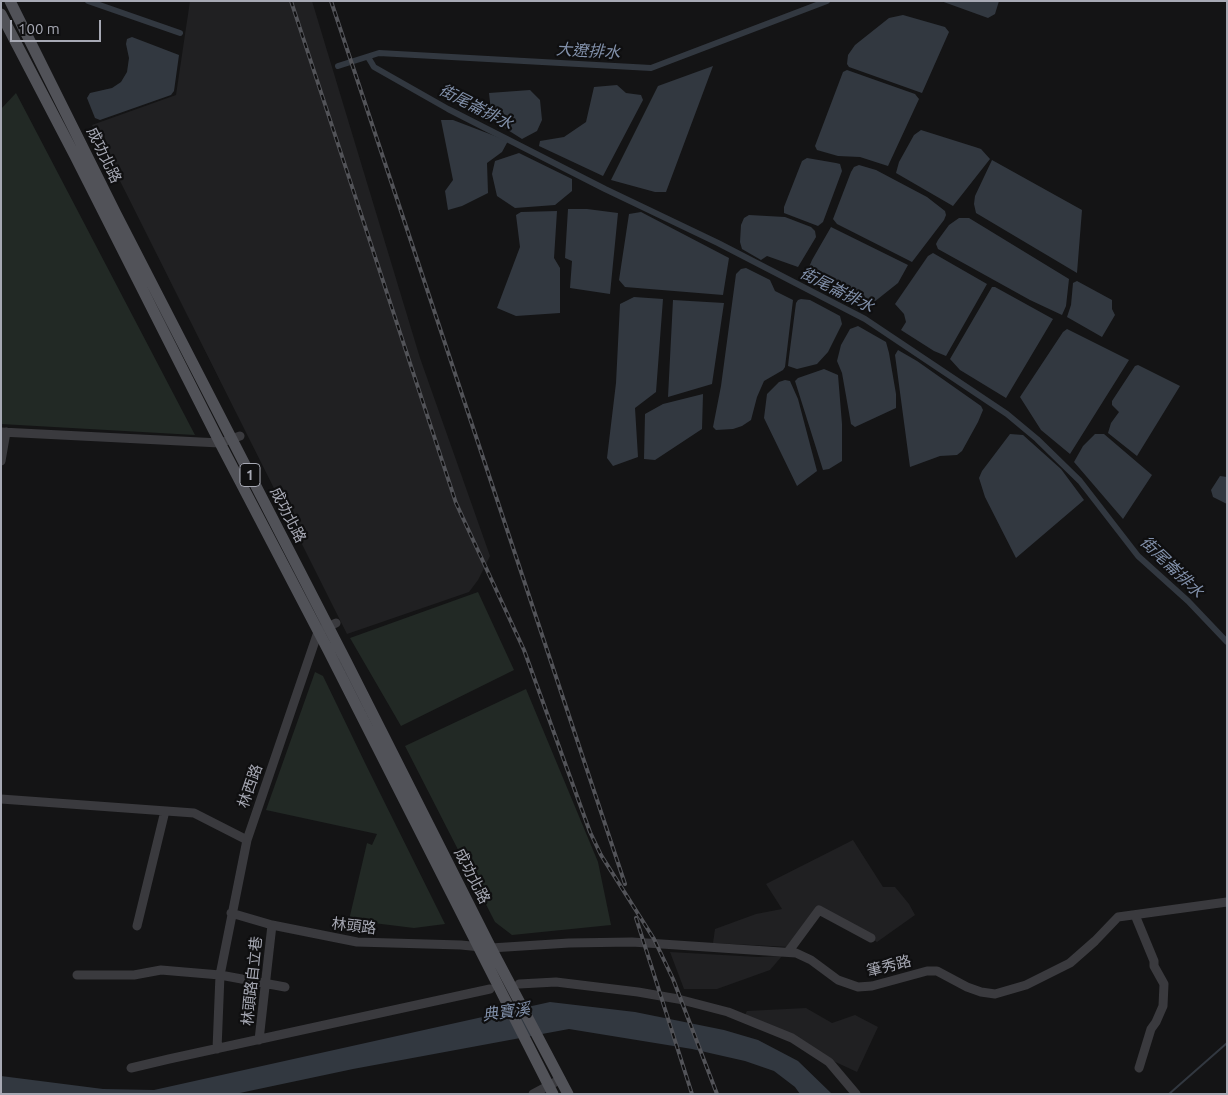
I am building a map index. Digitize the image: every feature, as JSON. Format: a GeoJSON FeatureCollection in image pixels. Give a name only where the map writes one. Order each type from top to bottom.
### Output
{"type":"FeatureCollection","features":[{"type":"Feature","properties":{"kind":"main road","name":"成功北路"},"geometry":{"type":"LineString","coordinates":[[10,1],[236,438],[477,946],[551,1090]]}},
{"type":"Feature","properties":{"kind":"main road","name":"成功北路"},"geometry":{"type":"LineString","coordinates":[[1,14],[220,443],[327,627],[491,948],[516,986]]}},
{"type":"Feature","properties":{"kind":"main road","name":"1"},"geometry":{"type":"LineString","coordinates":[[516,986],[543,1046],[568,1094]]}},
{"type":"Feature","properties":{"kind":"street"},"geometry":{"type":"LineString","coordinates":[[1,461],[4,432],[220,443],[236,438]]}},
{"type":"Feature","properties":{"kind":"street","name":"林西路"},"geometry":{"type":"LineString","coordinates":[[217,1049],[220,974],[247,840],[327,627]]}},
{"type":"Feature","properties":{"kind":"street"},"geometry":{"type":"LineString","coordinates":[[1,798],[194,813],[247,840]]}},
{"type":"Feature","properties":{"kind":"street"},"geometry":{"type":"LineString","coordinates":[[137,926],[165,811]]}},
{"type":"Feature","properties":{"kind":"street","name":"筆秀路"},"geometry":{"type":"LineString","coordinates":[[477,946],[491,948],[569,943],[632,942],[788,952],[796,953],[811,960],[838,980],[858,987],[872,986],[927,971],[937,971],[967,987],[995,994],[1026,985],[1070,963],[1118,917],[1227,902]]}},
{"type":"Feature","properties":{"kind":"street"},"geometry":{"type":"LineString","coordinates":[[788,952],[819,910],[871,938]]}},
{"type":"Feature","properties":{"kind":"street","name":"林頭路"},"geometry":{"type":"LineString","coordinates":[[231,913],[272,925],[357,942],[477,946]]}},
{"type":"Feature","properties":{"kind":"street"},"geometry":{"type":"LineString","coordinates":[[1135,914],[1154,961],[1154,966],[1164,984],[1163,1006],[1151,1029],[1139,1068]]}},
{"type":"Feature","properties":{"kind":"street","name":"林頭路自立巷"},"geometry":{"type":"LineString","coordinates":[[259,1040],[272,925]]}},
{"type":"Feature","properties":{"kind":"street"},"geometry":{"type":"LineString","coordinates":[[77,976],[134,975],[161,970],[220,974],[284,986]]}},
{"type":"Feature","properties":{"kind":"street"},"geometry":{"type":"LineString","coordinates":[[516,986],[556,982],[638,992],[678,999],[728,1012],[792,1038],[829,1062],[856,1094]]}},
{"type":"Feature","properties":{"kind":"street"},"geometry":{"type":"LineString","coordinates":[[131,1068],[490,989]]}},
{"type":"Feature","properties":{"kind":"street"},"geometry":{"type":"LineString","coordinates":[[533,1094],[551,1090],[561,1080]]}},
{"type":"Feature","properties":{"kind":"shaded area"},"geometry":{"type":"Polygon","coordinates":[[[190,1],[312,1],[420,358],[490,556],[478,580],[469,592],[347,634],[92,125],[176,95],[190,1]]]}},
{"type":"Feature","properties":{"kind":"shaded area"},"geometry":{"type":"Polygon","coordinates":[[[16,93],[195,435],[1,424],[1,109],[16,93]]]}},
{"type":"Feature","properties":{"kind":"shaded area"},"geometry":{"type":"Polygon","coordinates":[[[478,592],[514,670],[401,726],[350,638],[478,592]]]}},
{"type":"Feature","properties":{"kind":"shaded area"},"geometry":{"type":"Polygon","coordinates":[[[315,672],[323,676],[445,924],[414,928],[349,920],[367,843],[372,845],[377,834],[266,810],[315,672]]]}},
{"type":"Feature","properties":{"kind":"shaded area"},"geometry":{"type":"Polygon","coordinates":[[[526,689],[598,862],[611,925],[512,935],[495,922],[405,746],[526,689]]]}},
{"type":"Feature","properties":{"kind":"shaded area"},"geometry":{"type":"Polygon","coordinates":[[[853,840],[883,887],[895,887],[909,904],[915,915],[877,942],[818,906],[789,947],[713,943],[715,929],[756,914],[782,909],[766,884],[853,840]]]}},
{"type":"Feature","properties":{"kind":"shaded area"},"geometry":{"type":"Polygon","coordinates":[[[670,952],[758,957],[782,956],[770,970],[717,989],[684,989],[670,952]]]}},
{"type":"Feature","properties":{"kind":"shaded area"},"geometry":{"type":"Polygon","coordinates":[[[806,1008],[832,1023],[855,1015],[878,1027],[857,1072],[743,1019],[747,1011],[806,1008]]]}},
{"type":"Feature","properties":{"kind":"water"},"geometry":{"type":"Polygon","coordinates":[[[941,1],[999,1],[995,14],[988,18],[941,1]]]}},
{"type":"Feature","properties":{"kind":"water"},"geometry":{"type":"Polygon","coordinates":[[[903,15],[945,27],[949,32],[922,93],[849,67],[847,64],[848,55],[855,45],[889,18],[903,15]]]}},
{"type":"Feature","properties":{"kind":"water"},"geometry":{"type":"Polygon","coordinates":[[[132,37],[179,55],[174,91],[171,95],[100,120],[95,118],[87,98],[90,93],[112,88],[121,82],[127,72],[129,58],[126,44],[127,39],[132,37]]]}},
{"type":"Feature","properties":{"kind":"water"},"geometry":{"type":"Polygon","coordinates":[[[713,66],[666,192],[655,192],[611,180],[658,86],[713,66]]]}},
{"type":"Feature","properties":{"kind":"water"},"geometry":{"type":"Polygon","coordinates":[[[847,70],[915,94],[919,99],[888,166],[860,157],[838,156],[817,150],[815,146],[843,72],[847,70]]]}},
{"type":"Feature","properties":{"kind":"water"},"geometry":{"type":"Polygon","coordinates":[[[617,85],[626,93],[641,95],[643,100],[603,176],[539,146],[540,141],[564,137],[586,122],[594,87],[617,85]]]}},
{"type":"Feature","properties":{"kind":"water"},"geometry":{"type":"Polygon","coordinates":[[[530,90],[540,100],[542,120],[537,131],[522,139],[492,120],[489,93],[530,90]]]}},
{"type":"Feature","properties":{"kind":"water"},"geometry":{"type":"Polygon","coordinates":[[[441,120],[453,120],[508,141],[502,152],[487,163],[488,193],[462,206],[448,210],[445,191],[453,180],[441,120]]]}},
{"type":"Feature","properties":{"kind":"water"},"geometry":{"type":"Polygon","coordinates":[[[921,130],[981,149],[990,159],[953,206],[896,173],[899,162],[914,135],[921,130]]]}},
{"type":"Feature","properties":{"kind":"water"},"geometry":{"type":"Polygon","coordinates":[[[519,153],[572,179],[572,191],[555,205],[515,208],[497,196],[492,174],[495,161],[519,153]]]}},
{"type":"Feature","properties":{"kind":"water"},"geometry":{"type":"Polygon","coordinates":[[[807,158],[840,164],[842,171],[823,222],[818,226],[784,213],[784,207],[802,161],[807,158]]]}},
{"type":"Feature","properties":{"kind":"water"},"geometry":{"type":"Polygon","coordinates":[[[992,160],[1082,210],[1077,273],[976,213],[975,196],[992,160]]]}},
{"type":"Feature","properties":{"kind":"water"},"geometry":{"type":"Polygon","coordinates":[[[859,165],[876,170],[927,197],[945,211],[944,220],[912,262],[837,224],[833,219],[851,172],[854,167],[859,165]]]}},
{"type":"Feature","properties":{"kind":"water"},"geometry":{"type":"Polygon","coordinates":[[[568,209],[587,209],[618,213],[610,294],[570,288],[572,261],[565,258],[568,209]]]}},
{"type":"Feature","properties":{"kind":"water"},"geometry":{"type":"Polygon","coordinates":[[[557,211],[554,258],[560,268],[560,313],[516,316],[497,308],[520,247],[516,215],[521,212],[557,211]]]}},
{"type":"Feature","properties":{"kind":"water"},"geometry":{"type":"Polygon","coordinates":[[[641,212],[729,258],[723,295],[625,287],[619,280],[629,214],[641,212]]]}},
{"type":"Feature","properties":{"kind":"water"},"geometry":{"type":"Polygon","coordinates":[[[749,215],[785,217],[811,227],[815,231],[816,237],[798,267],[767,256],[761,260],[742,249],[740,242],[741,225],[744,218],[749,215]]]}},
{"type":"Feature","properties":{"kind":"water"},"geometry":{"type":"Polygon","coordinates":[[[959,218],[969,218],[1069,279],[1066,306],[1062,315],[1030,300],[938,249],[936,244],[938,240],[949,225],[959,218]]]}},
{"type":"Feature","properties":{"kind":"water"},"geometry":{"type":"Polygon","coordinates":[[[831,227],[908,265],[898,283],[864,310],[809,277],[807,272],[831,227]]]}},
{"type":"Feature","properties":{"kind":"water"},"geometry":{"type":"Polygon","coordinates":[[[933,253],[987,284],[946,356],[934,351],[901,330],[906,322],[904,314],[895,304],[928,256],[933,253]]]}},
{"type":"Feature","properties":{"kind":"water"},"geometry":{"type":"Polygon","coordinates":[[[746,268],[770,280],[775,291],[793,300],[785,367],[764,381],[757,397],[751,420],[733,429],[716,430],[713,427],[721,386],[736,274],[741,269],[746,268]]]}},
{"type":"Feature","properties":{"kind":"water"},"geometry":{"type":"Polygon","coordinates":[[[1077,281],[1112,300],[1112,309],[1115,315],[1102,337],[1067,317],[1071,305],[1073,283],[1077,281]]]}},
{"type":"Feature","properties":{"kind":"water"},"geometry":{"type":"Polygon","coordinates":[[[992,287],[1053,319],[1006,398],[960,370],[950,359],[992,287]]]}},
{"type":"Feature","properties":{"kind":"water"},"geometry":{"type":"Polygon","coordinates":[[[634,297],[663,299],[656,392],[635,408],[638,457],[613,466],[607,458],[616,383],[620,304],[634,297]]]}},
{"type":"Feature","properties":{"kind":"water"},"geometry":{"type":"Polygon","coordinates":[[[801,299],[810,300],[840,316],[842,324],[828,352],[817,364],[797,369],[788,366],[796,303],[801,299]]]}},
{"type":"Feature","properties":{"kind":"water"},"geometry":{"type":"Polygon","coordinates":[[[673,300],[724,303],[712,384],[668,397],[673,300]]]}},
{"type":"Feature","properties":{"kind":"water"},"geometry":{"type":"Polygon","coordinates":[[[858,326],[886,342],[896,394],[896,408],[855,427],[851,424],[842,373],[837,361],[841,345],[850,329],[858,326]]]}},
{"type":"Feature","properties":{"kind":"water"},"geometry":{"type":"Polygon","coordinates":[[[1067,329],[1129,360],[1070,454],[1041,430],[1020,397],[1063,332],[1067,329]]]}},
{"type":"Feature","properties":{"kind":"water"},"geometry":{"type":"Polygon","coordinates":[[[898,350],[917,361],[981,406],[983,410],[978,422],[962,451],[957,455],[940,456],[910,467],[895,355],[898,350]]]}},
{"type":"Feature","properties":{"kind":"water"},"geometry":{"type":"Polygon","coordinates":[[[1138,365],[1180,386],[1137,456],[1108,433],[1111,423],[1119,412],[1112,405],[1112,401],[1135,366],[1138,365]]]}},
{"type":"Feature","properties":{"kind":"water"},"geometry":{"type":"Polygon","coordinates":[[[824,369],[838,375],[842,424],[842,461],[829,469],[823,470],[795,381],[798,378],[824,369]]]}},
{"type":"Feature","properties":{"kind":"water"},"geometry":{"type":"Polygon","coordinates":[[[790,381],[798,399],[817,471],[797,486],[764,418],[767,394],[779,382],[790,381]]]}},
{"type":"Feature","properties":{"kind":"water"},"geometry":{"type":"Polygon","coordinates":[[[703,394],[702,429],[655,460],[644,459],[645,414],[663,404],[703,394]]]}},
{"type":"Feature","properties":{"kind":"water"},"geometry":{"type":"Polygon","coordinates":[[[1010,434],[1023,435],[1061,469],[1084,500],[1016,558],[985,497],[979,478],[982,471],[1010,434]]]}},
{"type":"Feature","properties":{"kind":"water"},"geometry":{"type":"Polygon","coordinates":[[[1095,434],[1104,434],[1152,475],[1123,519],[1074,462],[1083,446],[1095,434]]]}},
{"type":"Feature","properties":{"kind":"water"},"geometry":{"type":"Polygon","coordinates":[[[1220,476],[1227,477],[1227,504],[1213,497],[1211,490],[1220,476]]]}},
{"type":"Feature","properties":{"kind":"water","name":"典寶溪"},"geometry":{"type":"Polygon","coordinates":[[[550,1002],[635,1012],[724,1030],[758,1040],[798,1061],[832,1094],[800,1094],[795,1087],[774,1071],[745,1061],[692,1049],[569,1029],[353,1069],[235,1094],[1,1094],[1,1076],[103,1089],[154,1090],[550,1002]]]}},
{"type":"Feature","properties":{"kind":"waterway","name":"大遼排水"},"geometry":{"type":"LineString","coordinates":[[88,1],[180,33]]}},
{"type":"Feature","properties":{"kind":"waterway","name":"大遼排水"},"geometry":{"type":"LineString","coordinates":[[338,66],[379,53],[651,68],[827,1]]}},
{"type":"Feature","properties":{"kind":"waterway","name":"街尾崙排水"},"geometry":{"type":"LineString","coordinates":[[368,57],[374,67],[448,109],[605,189],[718,243],[865,319],[1007,414],[1037,439],[1080,481],[1138,556],[1188,601],[1227,642]]}},
{"type":"Feature","properties":{"kind":"waterway"},"geometry":{"type":"LineString","coordinates":[[1169,1094],[1227,1043]]}},
{"type":"Feature","properties":{"kind":"railway"},"geometry":{"type":"LineString","coordinates":[[291,1],[456,503],[524,650],[590,832],[601,855],[654,939],[673,979],[717,1094]]}},
{"type":"Feature","properties":{"kind":"railway"},"geometry":{"type":"LineString","coordinates":[[331,1],[625,884]]}},
{"type":"Feature","properties":{"kind":"railway"},"geometry":{"type":"LineString","coordinates":[[636,918],[692,1094]]}}]}
